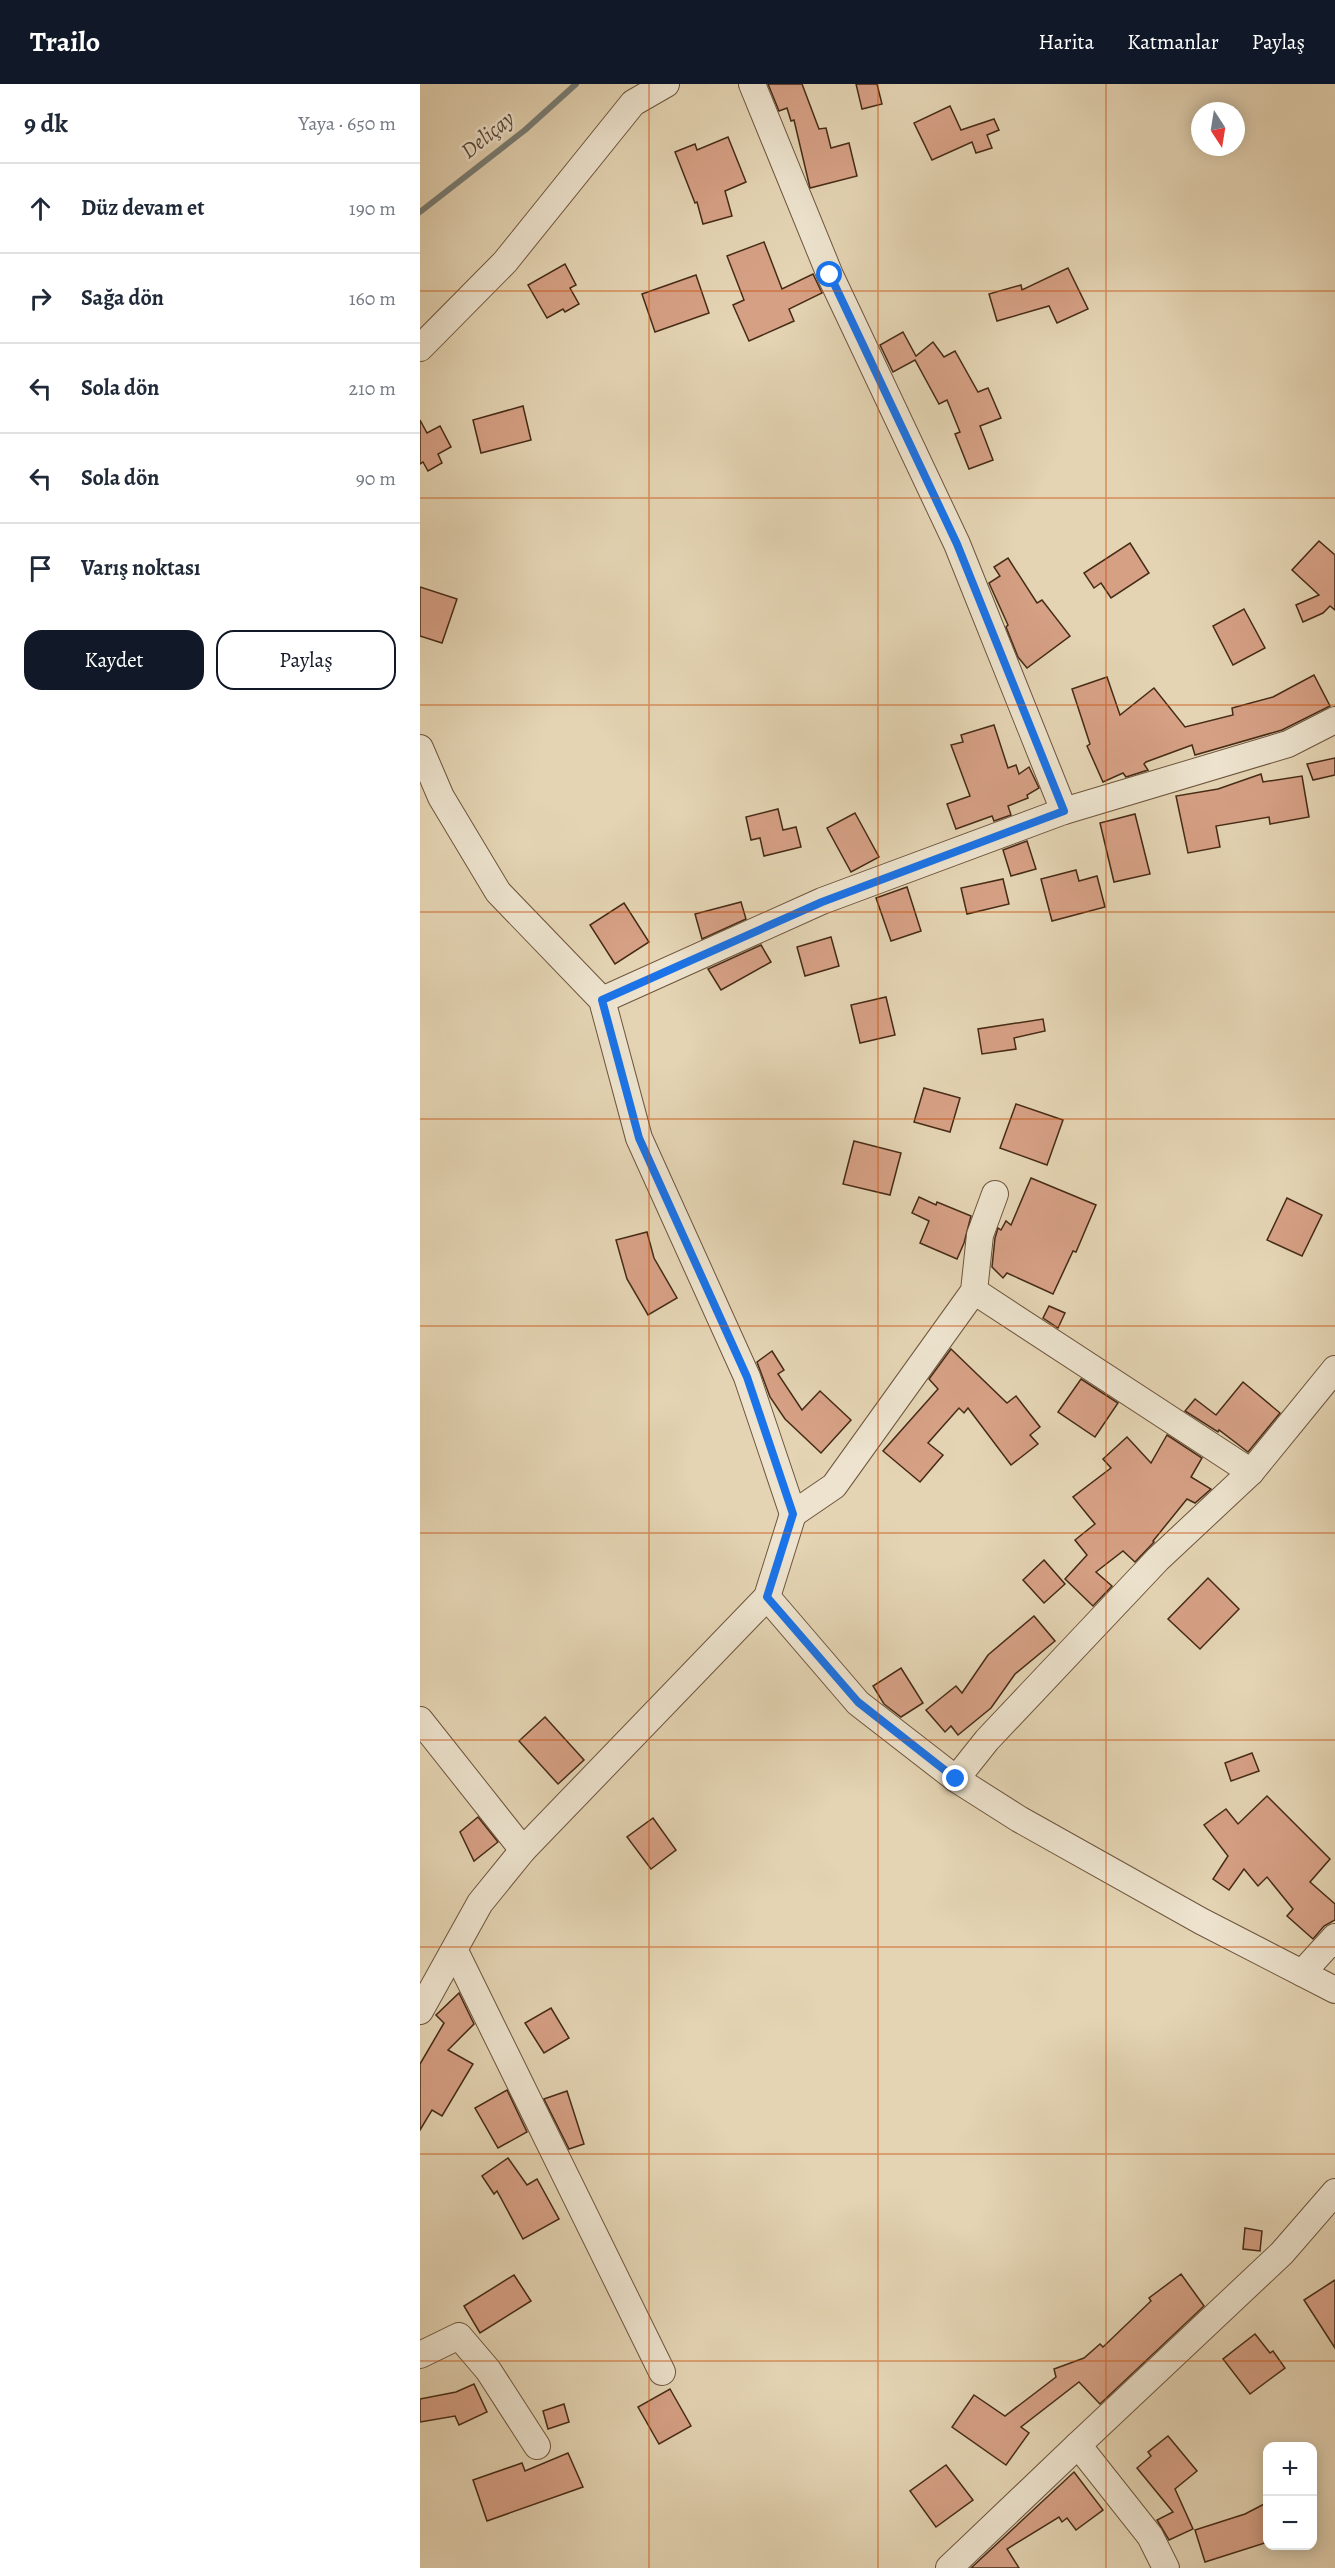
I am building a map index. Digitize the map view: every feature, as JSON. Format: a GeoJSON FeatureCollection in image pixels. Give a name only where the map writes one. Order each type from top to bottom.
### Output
{"type":"FeatureCollection","features":[{"type":"Feature","properties":{"kind":"street"},"geometry":{"type":"LineString","coordinates":[[420,348],[505,262],[633,103],[666,84]]}},
{"type":"Feature","properties":{"kind":"street"},"geometry":{"type":"LineString","coordinates":[[752,84],[830,275],[957,544],[1064,811]]}},
{"type":"Feature","properties":{"kind":"street"},"geometry":{"type":"LineString","coordinates":[[602,1000],[822,902],[1064,811],[1288,744],[1335,720]]}},
{"type":"Feature","properties":{"kind":"street"},"geometry":{"type":"LineString","coordinates":[[420,748],[441,797],[498,892],[602,1000],[639,1138],[747,1377],[793,1514],[767,1597],[523,1850],[480,1904],[420,2011]]}},
{"type":"Feature","properties":{"kind":"street"},"geometry":{"type":"LineString","coordinates":[[793,1514],[834,1486],[974,1291],[980,1235],[995,1194]]}},
{"type":"Feature","properties":{"kind":"street"},"geometry":{"type":"LineString","coordinates":[[974,1291],[1251,1472]]}},
{"type":"Feature","properties":{"kind":"street"},"geometry":{"type":"LineString","coordinates":[[956,1779],[987,1740],[1158,1558],[1251,1472],[1335,1369]]}},
{"type":"Feature","properties":{"kind":"street"},"geometry":{"type":"LineString","coordinates":[[767,1597],[858,1702],[956,1779],[1029,1825],[1201,1921],[1335,1990]]}},
{"type":"Feature","properties":{"kind":"street"},"geometry":{"type":"LineString","coordinates":[[420,1720],[523,1850]]}},
{"type":"Feature","properties":{"kind":"street"},"geometry":{"type":"LineString","coordinates":[[1302,1973],[1335,1937]]}},
{"type":"Feature","properties":{"kind":"street"},"geometry":{"type":"LineString","coordinates":[[455,1951],[662,2372]]}},
{"type":"Feature","properties":{"kind":"street"},"geometry":{"type":"LineString","coordinates":[[948,2568],[1282,2253],[1335,2192]]}},
{"type":"Feature","properties":{"kind":"street"},"geometry":{"type":"LineString","coordinates":[[420,2355],[459,2336],[489,2370],[537,2446]]}},
{"type":"Feature","properties":{"kind":"street"},"geometry":{"type":"LineString","coordinates":[[1078,2445],[1150,2536],[1166,2568]]}},
{"type":"Feature","properties":{"kind":"building"},"geometry":{"type":"Polygon","coordinates":[[[768,84],[802,84],[819,129],[826,128],[831,148],[849,143],[857,176],[810,188],[794,120],[791,121],[787,108],[779,111],[768,84]]]}},
{"type":"Feature","properties":{"kind":"building"},"geometry":{"type":"Polygon","coordinates":[[[856,84],[877,84],[882,104],[862,109],[856,84]]]}},
{"type":"Feature","properties":{"kind":"building"},"geometry":{"type":"Polygon","coordinates":[[[950,106],[961,130],[994,119],[999,130],[987,135],[992,148],[976,153],[972,142],[932,160],[914,123],[950,106]]]}},
{"type":"Feature","properties":{"kind":"building"},"geometry":{"type":"Polygon","coordinates":[[[728,137],[746,182],[725,191],[732,216],[703,224],[697,202],[695,203],[675,152],[695,144],[697,150],[728,137]]]}},
{"type":"Feature","properties":{"kind":"building"},"geometry":{"type":"Polygon","coordinates":[[[764,242],[782,289],[813,274],[822,293],[789,309],[794,321],[749,341],[733,305],[744,300],[727,256],[764,242]]]}},
{"type":"Feature","properties":{"kind":"building"},"geometry":{"type":"Polygon","coordinates":[[[565,264],[576,285],[570,288],[579,304],[565,312],[563,309],[547,318],[528,285],[565,264]]]}},
{"type":"Feature","properties":{"kind":"building"},"geometry":{"type":"Polygon","coordinates":[[[1068,268],[1088,309],[1057,323],[1049,306],[997,321],[989,294],[1021,285],[1022,290],[1068,268]]]}},
{"type":"Feature","properties":{"kind":"building"},"geometry":{"type":"Polygon","coordinates":[[[696,275],[709,313],[655,332],[642,294],[696,275]]]}},
{"type":"Feature","properties":{"kind":"building"},"geometry":{"type":"Polygon","coordinates":[[[903,332],[916,356],[933,342],[944,357],[955,351],[978,392],[988,388],[1001,418],[980,426],[993,460],[969,469],[955,434],[960,432],[947,400],[939,404],[915,360],[893,372],[880,345],[903,332]]]}},
{"type":"Feature","properties":{"kind":"building"},"geometry":{"type":"Polygon","coordinates":[[[523,406],[531,440],[481,453],[473,420],[523,406]]]}},
{"type":"Feature","properties":{"kind":"building"},"geometry":{"type":"Polygon","coordinates":[[[420,420],[427,433],[440,426],[451,447],[438,454],[442,463],[428,471],[423,462],[420,464],[420,420]]]}},
{"type":"Feature","properties":{"kind":"building"},"geometry":{"type":"Polygon","coordinates":[[[1319,541],[1335,555],[1335,610],[1330,606],[1323,613],[1303,622],[1296,605],[1319,595],[1292,570],[1319,541]]]}},
{"type":"Feature","properties":{"kind":"building"},"geometry":{"type":"Polygon","coordinates":[[[1130,543],[1149,573],[1111,598],[1101,583],[1094,588],[1084,573],[1130,543]]]}},
{"type":"Feature","properties":{"kind":"building"},"geometry":{"type":"Polygon","coordinates":[[[1008,558],[1037,603],[1042,600],[1070,636],[1027,668],[1018,657],[1006,627],[1008,625],[989,583],[1000,576],[994,567],[1008,558]]]}},
{"type":"Feature","properties":{"kind":"building"},"geometry":{"type":"Polygon","coordinates":[[[420,587],[457,599],[442,643],[420,636],[420,587]]]}},
{"type":"Feature","properties":{"kind":"building"},"geometry":{"type":"Polygon","coordinates":[[[1244,609],[1265,648],[1233,665],[1213,626],[1244,609]]]}},
{"type":"Feature","properties":{"kind":"building"},"geometry":{"type":"Polygon","coordinates":[[[1314,675],[1330,706],[1282,730],[1195,755],[1192,745],[1146,762],[1144,764],[1148,770],[1126,777],[1123,773],[1103,782],[1087,746],[1090,744],[1072,689],[1107,677],[1120,715],[1154,688],[1185,727],[1233,715],[1232,708],[1273,697],[1314,675]]]}},
{"type":"Feature","properties":{"kind":"building"},"geometry":{"type":"Polygon","coordinates":[[[994,725],[1008,768],[1016,765],[1019,774],[1029,767],[1039,788],[1027,795],[1028,798],[1008,806],[1011,815],[994,821],[992,816],[956,829],[947,804],[970,796],[951,745],[963,742],[961,735],[994,725]]]}},
{"type":"Feature","properties":{"kind":"building"},"geometry":{"type":"Polygon","coordinates":[[[1335,758],[1335,775],[1313,780],[1307,764],[1335,758]]]}},
{"type":"Feature","properties":{"kind":"building"},"geometry":{"type":"Polygon","coordinates":[[[1261,774],[1263,782],[1302,776],[1309,817],[1270,824],[1269,817],[1216,826],[1220,847],[1188,853],[1176,796],[1218,789],[1261,774]]]}},
{"type":"Feature","properties":{"kind":"building"},"geometry":{"type":"Polygon","coordinates":[[[778,809],[783,830],[796,827],[801,847],[764,856],[760,838],[751,840],[746,817],[778,809]]]}},
{"type":"Feature","properties":{"kind":"building"},"geometry":{"type":"Polygon","coordinates":[[[855,813],[879,857],[851,872],[827,828],[855,813]]]}},
{"type":"Feature","properties":{"kind":"building"},"geometry":{"type":"Polygon","coordinates":[[[1135,814],[1150,874],[1114,882],[1100,823],[1135,814]]]}},
{"type":"Feature","properties":{"kind":"building"},"geometry":{"type":"Polygon","coordinates":[[[1027,841],[1036,869],[1011,876],[1003,850],[1027,841]]]}},
{"type":"Feature","properties":{"kind":"building"},"geometry":{"type":"Polygon","coordinates":[[[1076,870],[1079,881],[1097,876],[1105,907],[1052,921],[1041,879],[1076,870]]]}},
{"type":"Feature","properties":{"kind":"building"},"geometry":{"type":"Polygon","coordinates":[[[1003,879],[1009,904],[967,914],[961,888],[1003,879]]]}},
{"type":"Feature","properties":{"kind":"building"},"geometry":{"type":"Polygon","coordinates":[[[907,887],[921,931],[891,941],[876,898],[907,887]]]}},
{"type":"Feature","properties":{"kind":"building"},"geometry":{"type":"Polygon","coordinates":[[[741,902],[746,919],[702,939],[695,914],[741,902]]]}},
{"type":"Feature","properties":{"kind":"building"},"geometry":{"type":"Polygon","coordinates":[[[624,903],[649,942],[615,964],[590,925],[624,903]]]}},
{"type":"Feature","properties":{"kind":"building"},"geometry":{"type":"Polygon","coordinates":[[[831,937],[839,966],[805,976],[797,947],[831,937]]]}},
{"type":"Feature","properties":{"kind":"building"},"geometry":{"type":"Polygon","coordinates":[[[761,945],[771,962],[721,990],[708,969],[761,945]]]}},
{"type":"Feature","properties":{"kind":"building"},"geometry":{"type":"Polygon","coordinates":[[[886,997],[895,1035],[860,1043],[851,1005],[886,997]]]}},
{"type":"Feature","properties":{"kind":"building"},"geometry":{"type":"Polygon","coordinates":[[[1043,1019],[1045,1031],[1014,1038],[1016,1049],[982,1054],[978,1029],[1043,1019]]]}},
{"type":"Feature","properties":{"kind":"building"},"geometry":{"type":"Polygon","coordinates":[[[924,1088],[960,1098],[950,1132],[914,1122],[924,1088]]]}},
{"type":"Feature","properties":{"kind":"building"},"geometry":{"type":"Polygon","coordinates":[[[1016,1104],[1063,1120],[1047,1165],[1000,1148],[1016,1104]]]}},
{"type":"Feature","properties":{"kind":"building"},"geometry":{"type":"Polygon","coordinates":[[[854,1141],[901,1153],[890,1195],[843,1184],[854,1141]]]}},
{"type":"Feature","properties":{"kind":"building"},"geometry":{"type":"Polygon","coordinates":[[[1031,1178],[1096,1205],[1076,1252],[1073,1251],[1053,1294],[1007,1273],[1003,1278],[992,1267],[998,1228],[1001,1230],[1006,1221],[1011,1225],[1031,1178]]]}},
{"type":"Feature","properties":{"kind":"building"},"geometry":{"type":"Polygon","coordinates":[[[919,1197],[971,1216],[957,1259],[920,1243],[929,1221],[912,1213],[919,1197]]]}},
{"type":"Feature","properties":{"kind":"building"},"geometry":{"type":"Polygon","coordinates":[[[1287,1198],[1322,1215],[1302,1256],[1267,1240],[1287,1198]]]}},
{"type":"Feature","properties":{"kind":"building"},"geometry":{"type":"Polygon","coordinates":[[[647,1232],[654,1258],[677,1298],[648,1315],[627,1279],[616,1240],[647,1232]]]}},
{"type":"Feature","properties":{"kind":"building"},"geometry":{"type":"Polygon","coordinates":[[[1049,1306],[1065,1313],[1058,1328],[1043,1318],[1049,1306]]]}},
{"type":"Feature","properties":{"kind":"building"},"geometry":{"type":"Polygon","coordinates":[[[951,1349],[1007,1403],[1016,1396],[1040,1427],[1030,1435],[1038,1444],[1011,1465],[968,1408],[964,1413],[959,1408],[928,1443],[943,1455],[920,1482],[883,1451],[938,1389],[929,1379],[951,1349]]]}},
{"type":"Feature","properties":{"kind":"building"},"geometry":{"type":"Polygon","coordinates":[[[772,1351],[784,1370],[778,1374],[802,1410],[820,1391],[851,1420],[821,1453],[785,1419],[770,1397],[757,1362],[772,1351]]]}},
{"type":"Feature","properties":{"kind":"building"},"geometry":{"type":"Polygon","coordinates":[[[1081,1379],[1118,1403],[1095,1437],[1058,1412],[1081,1379]]]}},
{"type":"Feature","properties":{"kind":"building"},"geometry":{"type":"Polygon","coordinates":[[[1243,1382],[1280,1413],[1248,1452],[1219,1430],[1218,1432],[1185,1411],[1195,1399],[1216,1415],[1243,1382]]]}},
{"type":"Feature","properties":{"kind":"building"},"geometry":{"type":"Polygon","coordinates":[[[1167,1435],[1202,1458],[1191,1477],[1211,1489],[1195,1503],[1187,1499],[1154,1542],[1135,1562],[1123,1551],[1096,1572],[1112,1586],[1093,1606],[1065,1579],[1087,1555],[1075,1540],[1095,1524],[1073,1497],[1111,1468],[1103,1459],[1127,1437],[1151,1463],[1167,1435]]]}},
{"type":"Feature","properties":{"kind":"building"},"geometry":{"type":"Polygon","coordinates":[[[1044,1560],[1065,1584],[1044,1603],[1023,1580],[1044,1560]]]}},
{"type":"Feature","properties":{"kind":"building"},"geometry":{"type":"Polygon","coordinates":[[[1208,1578],[1239,1609],[1200,1649],[1168,1619],[1208,1578]]]}},
{"type":"Feature","properties":{"kind":"building"},"geometry":{"type":"Polygon","coordinates":[[[1034,1616],[1055,1641],[1015,1674],[991,1708],[958,1735],[951,1726],[945,1732],[926,1710],[956,1686],[962,1693],[988,1655],[1034,1616]]]}},
{"type":"Feature","properties":{"kind":"building"},"geometry":{"type":"Polygon","coordinates":[[[901,1668],[923,1703],[901,1717],[884,1704],[873,1686],[901,1668]]]}},
{"type":"Feature","properties":{"kind":"building"},"geometry":{"type":"Polygon","coordinates":[[[545,1717],[584,1760],[558,1784],[519,1741],[545,1717]]]}},
{"type":"Feature","properties":{"kind":"building"},"geometry":{"type":"Polygon","coordinates":[[[1252,1753],[1259,1771],[1231,1781],[1225,1763],[1252,1753]]]}},
{"type":"Feature","properties":{"kind":"building"},"geometry":{"type":"Polygon","coordinates":[[[1267,1796],[1330,1859],[1310,1882],[1335,1904],[1335,1920],[1324,1926],[1313,1939],[1287,1916],[1293,1909],[1267,1877],[1258,1886],[1244,1869],[1229,1890],[1213,1879],[1228,1856],[1204,1825],[1226,1809],[1238,1824],[1267,1796]]]}},
{"type":"Feature","properties":{"kind":"building"},"geometry":{"type":"Polygon","coordinates":[[[478,1817],[498,1842],[474,1861],[460,1832],[478,1817]]]}},
{"type":"Feature","properties":{"kind":"building"},"geometry":{"type":"Polygon","coordinates":[[[653,1818],[676,1850],[651,1869],[627,1837],[653,1818]]]}},
{"type":"Feature","properties":{"kind":"building"},"geometry":{"type":"Polygon","coordinates":[[[459,1993],[474,2024],[448,2050],[473,2064],[442,2116],[432,2110],[420,2130],[420,2064],[444,2023],[436,2015],[459,1993]]]}},
{"type":"Feature","properties":{"kind":"building"},"geometry":{"type":"Polygon","coordinates":[[[551,2008],[569,2038],[544,2053],[525,2023],[551,2008]]]}},
{"type":"Feature","properties":{"kind":"building"},"geometry":{"type":"Polygon","coordinates":[[[507,2090],[527,2132],[498,2148],[475,2108],[507,2090]]]}},
{"type":"Feature","properties":{"kind":"building"},"geometry":{"type":"Polygon","coordinates":[[[567,2091],[584,2144],[569,2149],[544,2099],[567,2091]]]}},
{"type":"Feature","properties":{"kind":"building"},"geometry":{"type":"Polygon","coordinates":[[[508,2158],[527,2185],[537,2179],[559,2219],[523,2239],[497,2191],[494,2194],[482,2176],[508,2158]]]}},
{"type":"Feature","properties":{"kind":"building"},"geometry":{"type":"Polygon","coordinates":[[[1245,2228],[1262,2231],[1260,2251],[1243,2249],[1245,2228]]]}},
{"type":"Feature","properties":{"kind":"building"},"geometry":{"type":"Polygon","coordinates":[[[1181,2274],[1204,2306],[1100,2404],[1079,2382],[1021,2427],[1029,2433],[1006,2465],[952,2427],[974,2395],[1005,2416],[1056,2377],[1054,2369],[1084,2358],[1100,2344],[1103,2347],[1151,2301],[1149,2298],[1181,2274]]]}},
{"type":"Feature","properties":{"kind":"building"},"geometry":{"type":"Polygon","coordinates":[[[514,2275],[531,2301],[480,2333],[464,2306],[514,2275]]]}},
{"type":"Feature","properties":{"kind":"building"},"geometry":{"type":"Polygon","coordinates":[[[1335,2280],[1335,2348],[1304,2300],[1335,2280]]]}},
{"type":"Feature","properties":{"kind":"building"},"geometry":{"type":"Polygon","coordinates":[[[1255,2334],[1270,2353],[1273,2351],[1285,2368],[1250,2394],[1223,2359],[1255,2334]]]}},
{"type":"Feature","properties":{"kind":"building"},"geometry":{"type":"Polygon","coordinates":[[[474,2384],[487,2412],[459,2425],[455,2416],[420,2422],[420,2399],[456,2392],[474,2384]]]}},
{"type":"Feature","properties":{"kind":"building"},"geometry":{"type":"Polygon","coordinates":[[[670,2389],[691,2426],[659,2444],[638,2407],[670,2389]]]}},
{"type":"Feature","properties":{"kind":"building"},"geometry":{"type":"Polygon","coordinates":[[[564,2404],[569,2422],[548,2429],[543,2411],[564,2404]]]}},
{"type":"Feature","properties":{"kind":"building"},"geometry":{"type":"Polygon","coordinates":[[[1168,2436],[1197,2471],[1175,2489],[1193,2529],[1169,2540],[1157,2520],[1173,2512],[1137,2468],[1151,2456],[1148,2452],[1168,2436]]]}},
{"type":"Feature","properties":{"kind":"building"},"geometry":{"type":"Polygon","coordinates":[[[568,2453],[583,2487],[487,2521],[473,2480],[522,2463],[525,2471],[568,2453]]]}},
{"type":"Feature","properties":{"kind":"building"},"geometry":{"type":"Polygon","coordinates":[[[946,2465],[973,2500],[936,2527],[910,2491],[946,2465]]]}},
{"type":"Feature","properties":{"kind":"building"},"geometry":{"type":"Polygon","coordinates":[[[1074,2472],[1103,2510],[1076,2530],[1067,2518],[1062,2522],[1059,2517],[1007,2549],[1019,2568],[971,2568],[1074,2472]]]}},
{"type":"Feature","properties":{"kind":"building"},"geometry":{"type":"Polygon","coordinates":[[[1263,2505],[1263,2544],[1205,2562],[1195,2530],[1245,2514],[1263,2505]]]}},
{"type":"Feature","properties":{"kind":"waterway","name":"Deliçay"},"geometry":{"type":"LineString","coordinates":[[420,212],[525,130],[576,84]]}},
{"type":"Feature","properties":{"kind":"route"},"geometry":{"type":"LineString","coordinates":[[830,275],[957,544],[1064,811],[822,902],[602,1000],[639,1138],[747,1377],[793,1514],[767,1597],[858,1702],[956,1779]]}}]}
